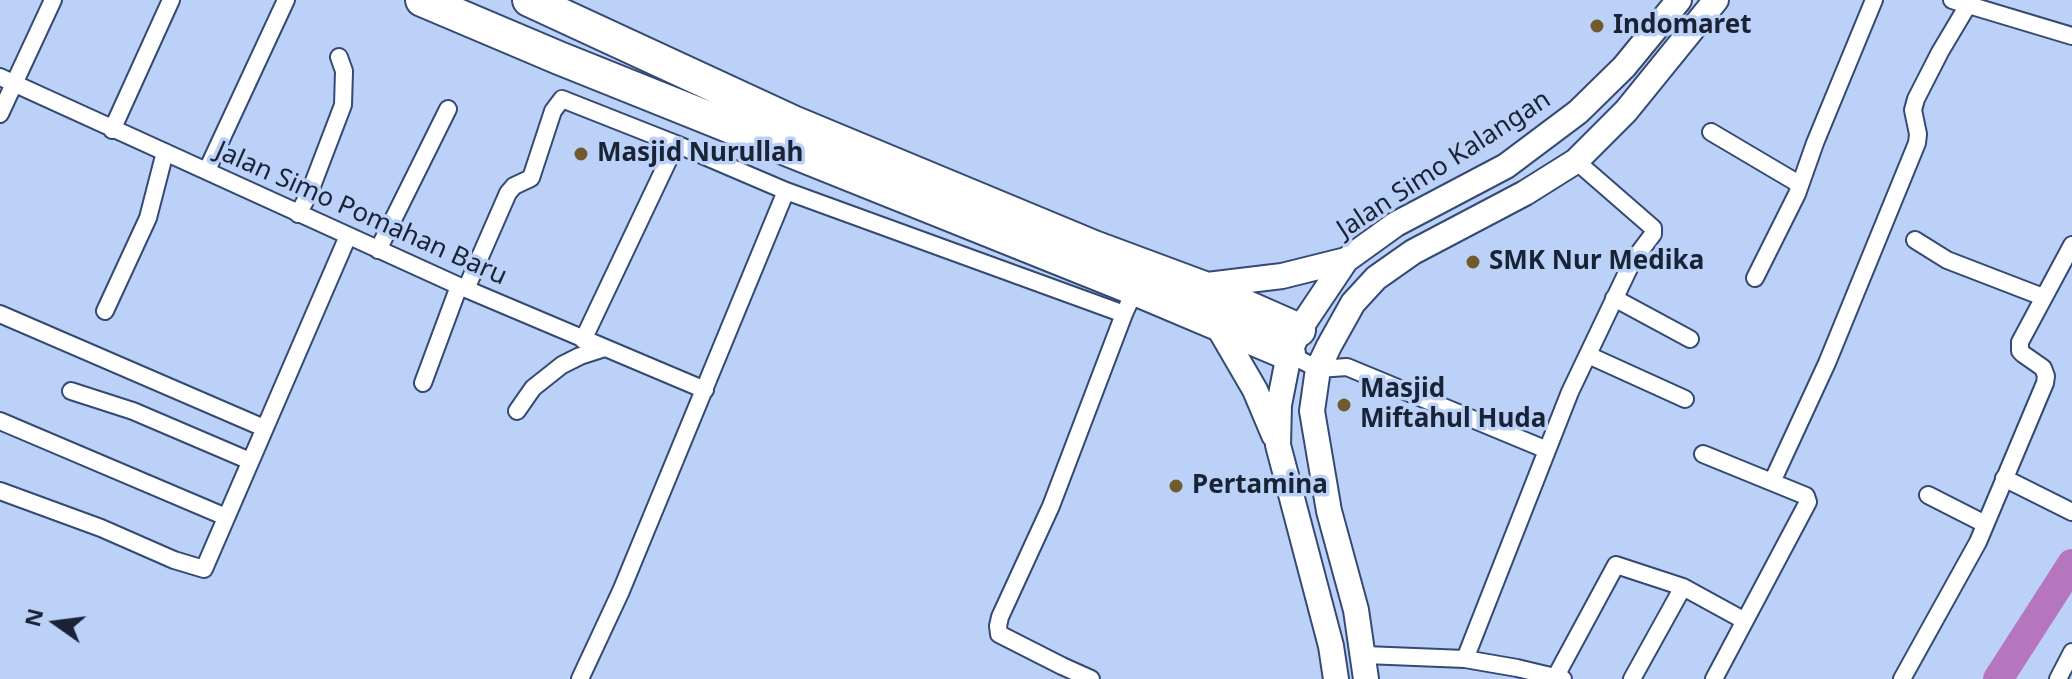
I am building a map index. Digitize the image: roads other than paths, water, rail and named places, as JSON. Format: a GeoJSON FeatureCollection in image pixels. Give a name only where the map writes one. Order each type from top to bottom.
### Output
{"type":"FeatureCollection","features":[{"type":"Feature","properties":{"kind":"highway"},"geometry":{"type":"LineString","coordinates":[[422,0],[788,135]]}},
{"type":"Feature","properties":{"kind":"highway"},"geometry":{"type":"LineString","coordinates":[[529,0],[788,135],[1135,290],[1216,323],[1309,341]]}},
{"type":"Feature","properties":{"kind":"highway"},"geometry":{"type":"LineString","coordinates":[[1135,290],[1199,286],[1309,341]]}},
{"type":"Feature","properties":{"kind":"main road","name":"Jalan Simo Kalangan"},"geometry":{"type":"LineString","coordinates":[[1371,662],[1329,511],[1312,411],[1318,369],[1309,341],[1346,260],[1396,224],[1506,166],[1578,112],[1624,67],[1679,0]]}},
{"type":"Feature","properties":{"kind":"main road","name":"Jalan Simo Kalangan"},"geometry":{"type":"LineString","coordinates":[[1309,341],[1353,303],[1376,278],[1413,252],[1514,199],[1576,161],[1626,111],[1716,0]]}},
{"type":"Feature","properties":{"kind":"main road"},"geometry":{"type":"LineString","coordinates":[[1199,286],[1273,277],[1346,260]]}},
{"type":"Feature","properties":{"kind":"main road"},"geometry":{"type":"LineString","coordinates":[[1216,323],[1255,390],[1278,445],[1331,646],[1336,679]]}},
{"type":"Feature","properties":{"kind":"main road"},"geometry":{"type":"LineString","coordinates":[[1278,445],[1279,405],[1309,341]]}},
{"type":"Feature","properties":{"kind":"street"},"geometry":{"type":"LineString","coordinates":[[0,114],[7,80],[53,0]]}},
{"type":"Feature","properties":{"kind":"street"},"geometry":{"type":"LineString","coordinates":[[112,130],[171,0]]}},
{"type":"Feature","properties":{"kind":"street"},"geometry":{"type":"LineString","coordinates":[[207,170],[286,0]]}},
{"type":"Feature","properties":{"kind":"street"},"geometry":{"type":"LineString","coordinates":[[1755,278],[1799,184],[1874,0]]}},
{"type":"Feature","properties":{"kind":"street"},"geometry":{"type":"LineString","coordinates":[[1952,0],[2072,36]]}},
{"type":"Feature","properties":{"kind":"street"},"geometry":{"type":"LineString","coordinates":[[1772,482],[1827,363],[1917,143],[1913,110],[1916,99],[1968,5]]}},
{"type":"Feature","properties":{"kind":"street"},"geometry":{"type":"LineString","coordinates":[[298,214],[309,194],[343,105],[345,84],[339,57]]}},
{"type":"Feature","properties":{"kind":"street","name":"Jalan Simo Pomahan Baru"},"geometry":{"type":"LineString","coordinates":[[7,80],[463,288],[705,390]]}},
{"type":"Feature","properties":{"kind":"street"},"geometry":{"type":"LineString","coordinates":[[423,383],[508,193],[514,186],[531,178],[553,111],[562,99],[786,191],[1135,290],[1051,506],[998,626],[999,634],[1092,679]]}},
{"type":"Feature","properties":{"kind":"street"},"geometry":{"type":"LineString","coordinates":[[378,250],[448,109]]}},
{"type":"Feature","properties":{"kind":"street"},"geometry":{"type":"LineString","coordinates":[[1711,132],[1799,184]]}},
{"type":"Feature","properties":{"kind":"street"},"geometry":{"type":"LineString","coordinates":[[583,340],[676,144]]}},
{"type":"Feature","properties":{"kind":"street"},"geometry":{"type":"LineString","coordinates":[[105,311],[148,218],[165,152]]}},
{"type":"Feature","properties":{"kind":"street"},"geometry":{"type":"LineString","coordinates":[[1465,659],[1588,355],[1632,262],[1654,231],[1576,161]]}},
{"type":"Feature","properties":{"kind":"street"},"geometry":{"type":"LineString","coordinates":[[580,679],[621,591],[786,191]]}},
{"type":"Feature","properties":{"kind":"street"},"geometry":{"type":"LineString","coordinates":[[0,491],[200,569],[207,566],[348,236]]}},
{"type":"Feature","properties":{"kind":"street"},"geometry":{"type":"LineString","coordinates":[[1915,240],[1947,260],[2043,297]]}},
{"type":"Feature","properties":{"kind":"street"},"geometry":{"type":"LineString","coordinates":[[1902,679],[1978,542],[2045,383],[2043,368],[2019,348],[2072,245]]}},
{"type":"Feature","properties":{"kind":"street"},"geometry":{"type":"LineString","coordinates":[[1614,298],[1690,339]]}},
{"type":"Feature","properties":{"kind":"street"},"geometry":{"type":"LineString","coordinates":[[0,314],[264,428]]}},
{"type":"Feature","properties":{"kind":"street"},"geometry":{"type":"LineString","coordinates":[[1309,341],[1347,367],[1547,450]]}},
{"type":"Feature","properties":{"kind":"street"},"geometry":{"type":"LineString","coordinates":[[517,411],[533,388],[562,365],[605,348]]}},
{"type":"Feature","properties":{"kind":"street"},"geometry":{"type":"LineString","coordinates":[[1588,355],[1685,399]]}},
{"type":"Feature","properties":{"kind":"street"},"geometry":{"type":"LineString","coordinates":[[1318,369],[1347,367]]}},
{"type":"Feature","properties":{"kind":"street"},"geometry":{"type":"LineString","coordinates":[[71,391],[133,411],[250,461]]}},
{"type":"Feature","properties":{"kind":"street"},"geometry":{"type":"LineString","coordinates":[[0,421],[226,517]]}},
{"type":"Feature","properties":{"kind":"street"},"geometry":{"type":"LineString","coordinates":[[1703,454],[1806,496],[1808,502],[1714,679]]}},
{"type":"Feature","properties":{"kind":"street"},"geometry":{"type":"LineString","coordinates":[[2004,478],[2072,512]]}},
{"type":"Feature","properties":{"kind":"street"},"geometry":{"type":"LineString","coordinates":[[1928,495],[1985,524]]}},
{"type":"Feature","properties":{"kind":"street"},"geometry":{"type":"LineString","coordinates":[[1371,662],[1465,659],[1560,678],[1616,565],[1683,587],[1745,621]]}},
{"type":"Feature","properties":{"kind":"street"},"geometry":{"type":"LineString","coordinates":[[1632,679],[1683,587]]}},
{"type":"Feature","properties":{"kind":"street"},"geometry":{"type":"LineString","coordinates":[[2058,679],[2072,652]]}},
{"type":"Feature","properties":{"kind":"waterway"},"geometry":{"type":"LineString","coordinates":[[1998,679],[2072,564]]}},
{"type":"Feature","properties":{"kind":"place","name":"Indomaret"},"geometry":{"type":"Point","coordinates":[1597,26]}},
{"type":"Feature","properties":{"kind":"place","name":"Masjid Nurullah"},"geometry":{"type":"Point","coordinates":[581,154]}},
{"type":"Feature","properties":{"kind":"place","name":"SMK Nur Medika"},"geometry":{"type":"Point","coordinates":[1473,262]}},
{"type":"Feature","properties":{"kind":"place","name":"Masjid Miftahul Huda"},"geometry":{"type":"Point","coordinates":[1344,405]}},
{"type":"Feature","properties":{"kind":"place","name":"Pertamina"},"geometry":{"type":"Point","coordinates":[1176,486]}}]}
